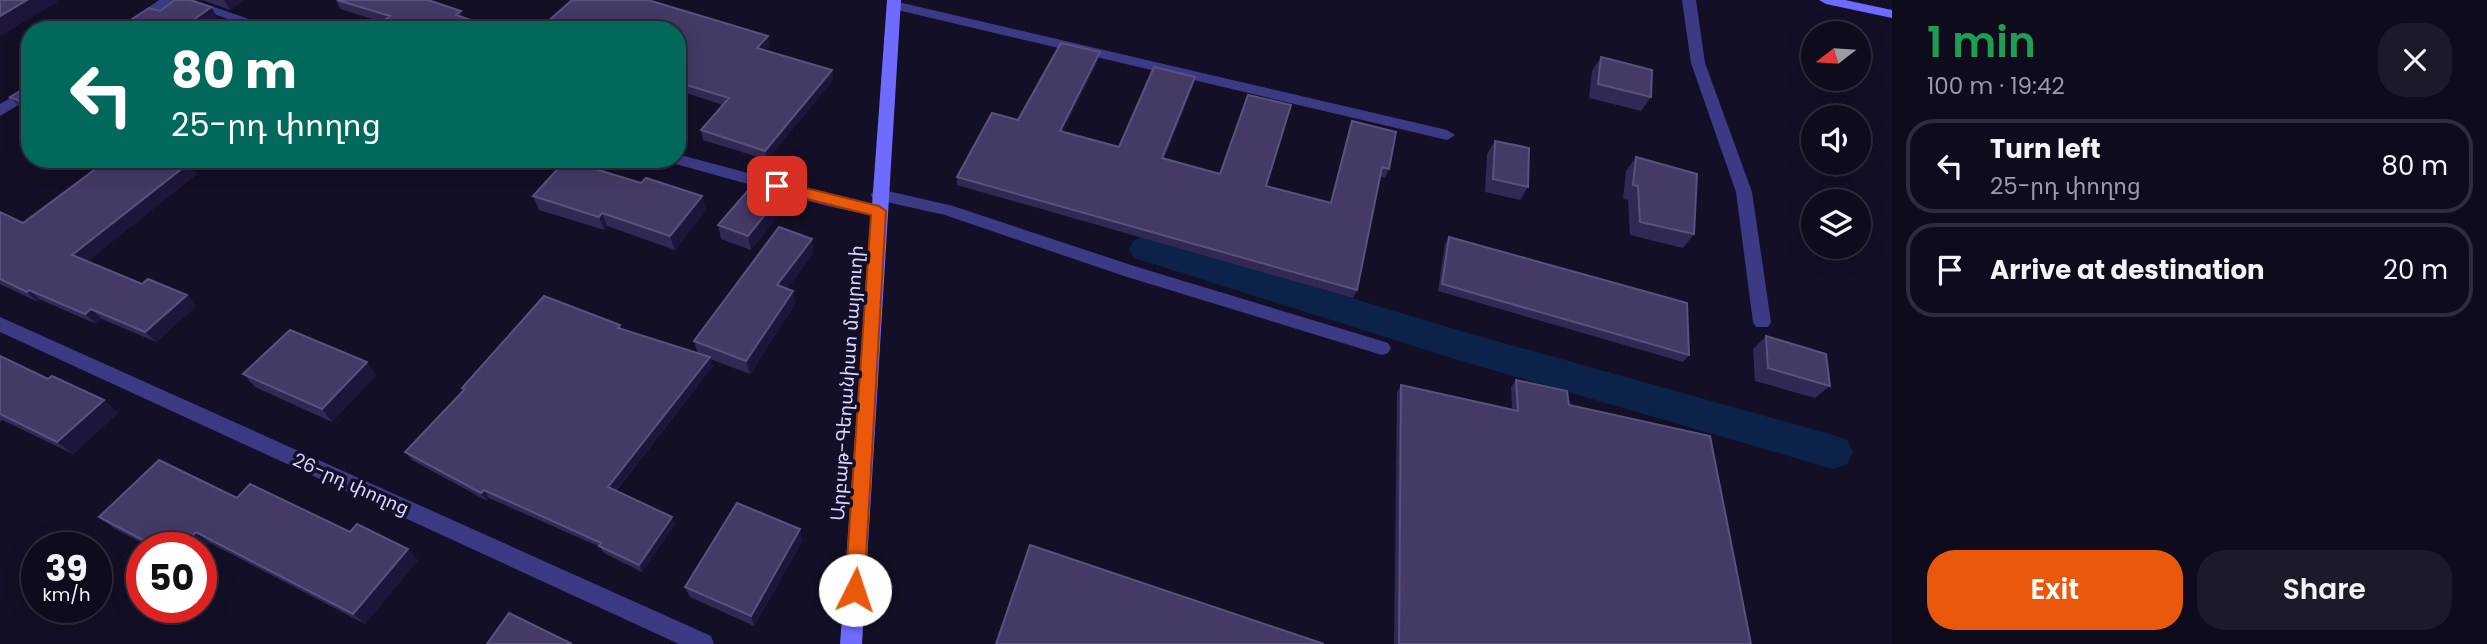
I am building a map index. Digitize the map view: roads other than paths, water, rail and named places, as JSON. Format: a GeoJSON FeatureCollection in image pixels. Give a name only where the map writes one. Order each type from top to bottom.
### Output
{"type":"FeatureCollection","features":[{"type":"Feature","properties":{"kind":"main road"},"geometry":{"type":"LineString","coordinates":[[1826,0],[1892,14]]}},
{"type":"Feature","properties":{"kind":"main road","name":"Արբաթ-Գեղանիստ մայրուղի"},"geometry":{"type":"LineString","coordinates":[[851,644],[894,2]]}},
{"type":"Feature","properties":{"kind":"street"},"geometry":{"type":"LineString","coordinates":[[136,21],[168,0]]}},
{"type":"Feature","properties":{"kind":"street"},"geometry":{"type":"LineString","coordinates":[[181,0],[246,21]]}},
{"type":"Feature","properties":{"kind":"street"},"geometry":{"type":"LineString","coordinates":[[1689,0],[1698,63],[1744,192],[1762,322]]}},
{"type":"Feature","properties":{"kind":"street"},"geometry":{"type":"LineString","coordinates":[[894,2],[1447,135]]}},
{"type":"Feature","properties":{"kind":"street"},"geometry":{"type":"LineString","coordinates":[[0,111],[21,97]]}},
{"type":"Feature","properties":{"kind":"street"},"geometry":{"type":"LineString","coordinates":[[686,161],[827,200],[947,210],[1130,271],[1382,348]]}},
{"type":"Feature","properties":{"kind":"street","name":"26-րդ փողոց"},"geometry":{"type":"LineString","coordinates":[[0,324],[703,644]]}},
{"type":"Feature","properties":{"kind":"waterway"},"geometry":{"type":"LineString","coordinates":[[1146,249],[1461,346],[1833,452]]}}]}
